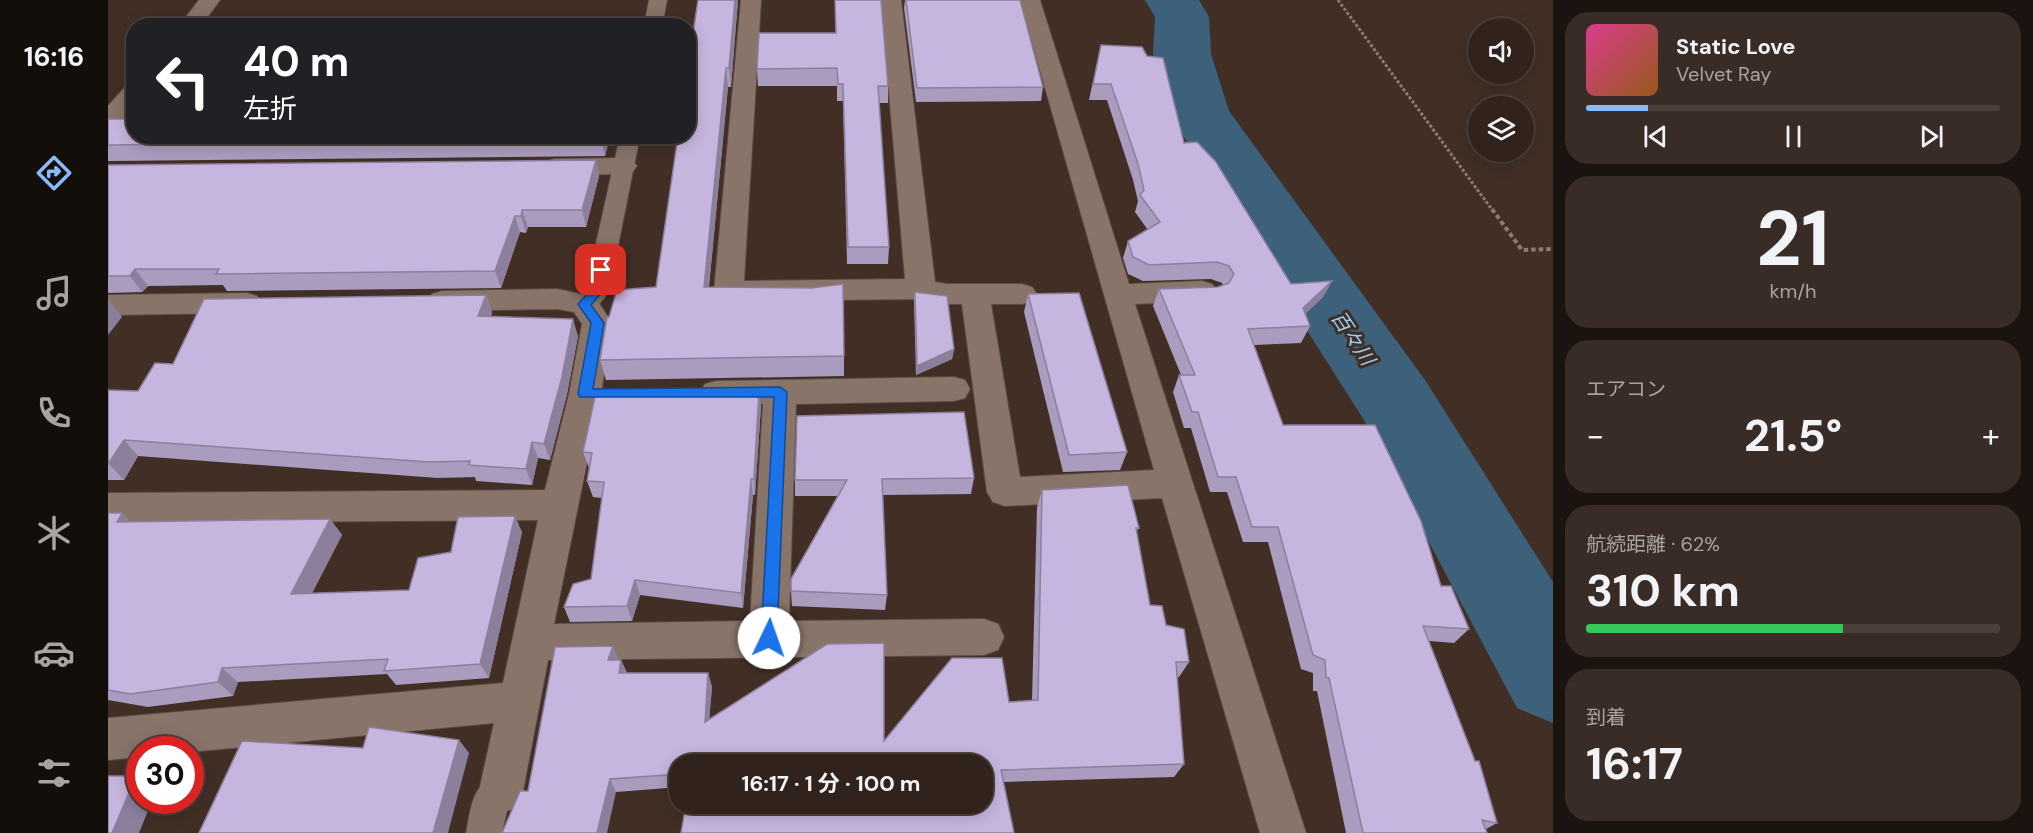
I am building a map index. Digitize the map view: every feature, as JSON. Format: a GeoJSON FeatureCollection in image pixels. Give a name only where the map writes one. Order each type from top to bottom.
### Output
{"type":"FeatureCollection","features":[{"type":"Feature","properties":{"kind":"street"},"geometry":{"type":"LineString","coordinates":[[195,18],[210,0]]}},
{"type":"Feature","properties":{"kind":"street"},"geometry":{"type":"LineString","coordinates":[[751,0],[729,291],[921,289],[947,294],[1022,294]]}},
{"type":"Feature","properties":{"kind":"street"},"geometry":{"type":"LineString","coordinates":[[891,0],[921,289]]}},
{"type":"Feature","properties":{"kind":"street"},"geometry":{"type":"LineString","coordinates":[[1030,0],[1117,295],[1283,833]]}},
{"type":"Feature","properties":{"kind":"street"},"geometry":{"type":"LineString","coordinates":[[108,121],[126,100]]}},
{"type":"Feature","properties":{"kind":"street"},"geometry":{"type":"LineString","coordinates":[[528,167],[624,166]]}},
{"type":"Feature","properties":{"kind":"street"},"geometry":{"type":"LineString","coordinates":[[1117,295],[1210,291]]}},
{"type":"Feature","properties":{"kind":"street"},"geometry":{"type":"LineString","coordinates":[[975,294],[1005,492],[1175,483]]}},
{"type":"Feature","properties":{"kind":"street"},"geometry":{"type":"LineString","coordinates":[[415,301],[557,299],[584,304],[597,323],[602,394],[559,505],[501,791]]}},
{"type":"Feature","properties":{"kind":"street"},"geometry":{"type":"LineString","coordinates":[[108,305],[273,303]]}},
{"type":"Feature","properties":{"kind":"street"},"geometry":{"type":"LineString","coordinates":[[688,393],[954,388]]}},
{"type":"Feature","properties":{"kind":"street"},"geometry":{"type":"LineString","coordinates":[[769,638],[780,392]]}},
{"type":"Feature","properties":{"kind":"street"},"geometry":{"type":"LineString","coordinates":[[108,508],[559,505]]}},
{"type":"Feature","properties":{"kind":"street"},"geometry":{"type":"LineString","coordinates":[[532,642],[984,637]]}},
{"type":"Feature","properties":{"kind":"street"},"geometry":{"type":"LineString","coordinates":[[108,739],[519,701]]}},
{"type":"Feature","properties":{"kind":"lane"},"geometry":{"type":"LineString","coordinates":[[655,18],[658,0]]}},
{"type":"Feature","properties":{"kind":"lane"},"geometry":{"type":"LineString","coordinates":[[584,304],[597,291],[628,144]]}},
{"type":"Feature","properties":{"kind":"lane"},"geometry":{"type":"LineString","coordinates":[[484,833],[491,800],[501,791]]}},
{"type":"Feature","properties":{"kind":"path"},"geometry":{"type":"LineString","coordinates":[[1338,0],[1522,250],[1553,249]]}},
{"type":"Feature","properties":{"kind":"building"},"geometry":{"type":"Polygon","coordinates":[[[698,0],[735,0],[704,287],[811,288],[843,284],[844,356],[600,360],[607,317],[609,317],[617,290],[656,287],[677,144],[696,144],[695,18],[698,0]]]}},
{"type":"Feature","properties":{"kind":"building"},"geometry":{"type":"Polygon","coordinates":[[[835,0],[881,0],[888,86],[878,86],[889,247],[848,247],[843,84],[838,84],[837,68],[757,69],[759,33],[836,33],[835,0]]]}},
{"type":"Feature","properties":{"kind":"building"},"geometry":{"type":"Polygon","coordinates":[[[906,0],[1020,0],[1043,87],[917,88],[906,0]]]}},
{"type":"Feature","properties":{"kind":"building"},"geometry":{"type":"Polygon","coordinates":[[[1101,45],[1142,47],[1147,56],[1163,58],[1184,143],[1197,142],[1216,162],[1291,284],[1332,281],[1303,308],[1310,326],[1248,329],[1283,425],[1375,425],[1421,521],[1441,586],[1451,586],[1469,629],[1423,626],[1475,761],[1479,761],[1497,823],[1482,820],[1487,833],[1363,833],[1329,678],[1326,677],[1325,660],[1313,655],[1278,527],[1252,527],[1236,477],[1218,477],[1198,412],[1192,412],[1179,375],[1195,375],[1159,289],[1218,287],[1229,283],[1234,274],[1229,266],[1217,262],[1149,265],[1133,257],[1128,241],[1160,222],[1140,195],[1144,190],[1138,164],[1111,84],[1093,84],[1101,45]]]}},
{"type":"Feature","properties":{"kind":"building"},"geometry":{"type":"Polygon","coordinates":[[[108,119],[126,119],[126,144],[190,144],[108,145],[108,119]]]}},
{"type":"Feature","properties":{"kind":"building"},"geometry":{"type":"Polygon","coordinates":[[[596,160],[582,210],[522,210],[521,216],[515,216],[495,271],[216,274],[219,269],[135,269],[130,276],[108,276],[108,165],[596,160]]]}},
{"type":"Feature","properties":{"kind":"building"},"geometry":{"type":"Polygon","coordinates":[[[915,292],[947,296],[954,349],[917,366],[915,292]]]}},
{"type":"Feature","properties":{"kind":"building"},"geometry":{"type":"Polygon","coordinates":[[[1079,293],[1127,452],[1069,455],[1028,294],[1079,293]]]}},
{"type":"Feature","properties":{"kind":"building"},"geometry":{"type":"Polygon","coordinates":[[[486,295],[478,316],[573,319],[562,377],[544,444],[532,442],[526,469],[469,465],[470,461],[429,462],[124,440],[108,464],[108,390],[138,391],[155,363],[173,364],[204,299],[486,295]]]}},
{"type":"Feature","properties":{"kind":"building"},"geometry":{"type":"Polygon","coordinates":[[[759,390],[754,479],[751,479],[741,593],[635,580],[627,606],[564,607],[573,584],[591,579],[604,482],[587,481],[592,453],[583,452],[596,392],[759,390]]]}},
{"type":"Feature","properties":{"kind":"building"},"geometry":{"type":"Polygon","coordinates":[[[964,412],[974,478],[882,479],[887,595],[791,591],[791,579],[847,480],[795,480],[797,416],[964,412]]]}},
{"type":"Feature","properties":{"kind":"building"},"geometry":{"type":"Polygon","coordinates":[[[1128,485],[1139,528],[1136,528],[1150,605],[1162,606],[1166,625],[1184,629],[1189,662],[1176,662],[1184,764],[1001,770],[1014,833],[681,833],[684,814],[993,814],[993,754],[669,754],[669,775],[610,779],[597,833],[502,833],[520,791],[528,791],[555,647],[613,646],[608,660],[621,660],[619,673],[708,673],[705,722],[827,644],[884,643],[884,741],[952,658],[1002,658],[1009,702],[1038,700],[1042,490],[1128,485]]]}},
{"type":"Feature","properties":{"kind":"building"},"geometry":{"type":"Polygon","coordinates":[[[108,513],[122,513],[117,522],[330,519],[291,594],[409,590],[418,558],[451,552],[458,517],[515,516],[480,664],[384,671],[388,659],[222,668],[218,682],[130,694],[108,690],[108,513]]]}},
{"type":"Feature","properties":{"kind":"building"},"geometry":{"type":"Polygon","coordinates":[[[369,727],[459,740],[433,833],[199,833],[242,741],[363,748],[369,727]]]}},
{"type":"Feature","properties":{"kind":"building"},"geometry":{"type":"Polygon","coordinates":[[[108,776],[126,776],[126,800],[112,833],[108,833],[108,776]]]}},
{"type":"Feature","properties":{"kind":"waterway","name":"百々川"},"geometry":{"type":"LineString","coordinates":[[1172,0],[1182,17],[1182,54],[1199,112],[1396,402],[1553,674]]}},
{"type":"Feature","properties":{"kind":"route"},"geometry":{"type":"LineString","coordinates":[[601,270],[597,291],[584,304],[597,323],[585,394],[780,392],[769,638]]}}]}
